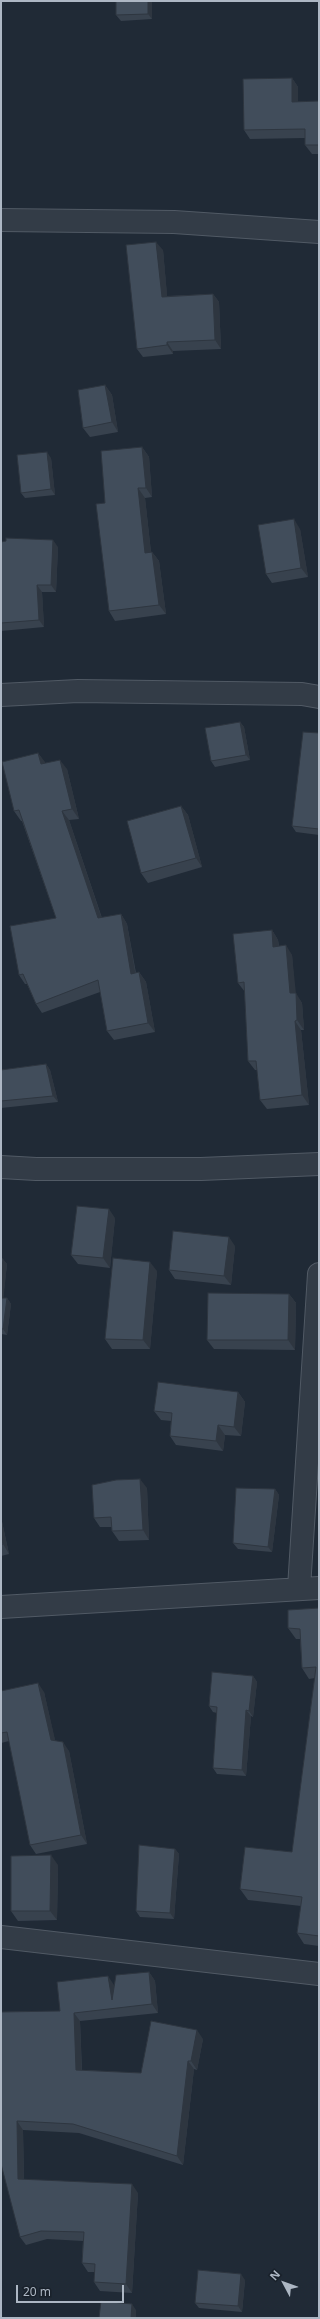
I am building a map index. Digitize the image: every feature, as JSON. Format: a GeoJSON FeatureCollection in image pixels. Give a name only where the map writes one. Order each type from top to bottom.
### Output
{"type":"FeatureCollection","features":[{"type":"Feature","properties":{"kind":"street"},"geometry":{"type":"LineString","coordinates":[[1,220],[174,222],[319,232]]}},
{"type":"Feature","properties":{"kind":"street"},"geometry":{"type":"LineString","coordinates":[[1,695],[78,691],[302,694],[319,697]]}},
{"type":"Feature","properties":{"kind":"street"},"geometry":{"type":"LineString","coordinates":[[1,1167],[36,1170],[201,1169],[319,1164]]}},
{"type":"Feature","properties":{"kind":"street"},"geometry":{"type":"LineString","coordinates":[[1,1607],[309,1588],[319,1274]]}},
{"type":"Feature","properties":{"kind":"street"},"geometry":{"type":"LineString","coordinates":[[1,1937],[319,1974]]}},
{"type":"Feature","properties":{"kind":"building"},"geometry":{"type":"Polygon","coordinates":[[[116,1],[148,1],[148,14],[116,15],[116,1]]]}},
{"type":"Feature","properties":{"kind":"building"},"geometry":{"type":"Polygon","coordinates":[[[292,78],[292,102],[319,101],[319,145],[305,145],[305,129],[244,130],[243,79],[292,78]]]}},
{"type":"Feature","properties":{"kind":"building"},"geometry":{"type":"Polygon","coordinates":[[[156,242],[162,297],[213,294],[215,340],[167,342],[167,345],[137,349],[126,245],[156,242]]]}},
{"type":"Feature","properties":{"kind":"building"},"geometry":{"type":"Polygon","coordinates":[[[105,385],[112,422],[83,428],[78,390],[105,385]]]}},
{"type":"Feature","properties":{"kind":"building"},"geometry":{"type":"Polygon","coordinates":[[[142,447],[146,488],[138,488],[145,553],[152,552],[159,605],[109,611],[96,504],[105,503],[101,451],[142,447]]]}},
{"type":"Feature","properties":{"kind":"building"},"geometry":{"type":"Polygon","coordinates":[[[47,452],[51,489],[21,493],[17,455],[47,452]]]}},
{"type":"Feature","properties":{"kind":"building"},"geometry":{"type":"Polygon","coordinates":[[[294,519],[301,568],[266,574],[258,525],[294,519]]]}},
{"type":"Feature","properties":{"kind":"building"},"geometry":{"type":"Polygon","coordinates":[[[6,538],[53,540],[51,585],[37,585],[39,620],[1,623],[1,542],[6,541],[6,538]]]}},
{"type":"Feature","properties":{"kind":"building"},"geometry":{"type":"Polygon","coordinates":[[[240,722],[246,755],[211,761],[205,728],[240,722]]]}},
{"type":"Feature","properties":{"kind":"building"},"geometry":{"type":"Polygon","coordinates":[[[303,732],[319,733],[319,829],[292,826],[303,732]]]}},
{"type":"Feature","properties":{"kind":"building"},"geometry":{"type":"Polygon","coordinates":[[[38,753],[41,764],[60,760],[72,809],[62,811],[98,918],[121,914],[131,974],[139,972],[148,1023],[107,1031],[98,980],[36,1004],[23,974],[19,975],[10,926],[56,918],[19,810],[14,811],[2,762],[38,753]]]}},
{"type":"Feature","properties":{"kind":"building"},"geometry":{"type":"Polygon","coordinates":[[[181,806],[196,858],[141,873],[127,821],[181,806]]]}},
{"type":"Feature","properties":{"kind":"building"},"geometry":{"type":"Polygon","coordinates":[[[272,930],[273,947],[286,945],[290,993],[296,993],[297,1020],[295,1021],[302,1095],[260,1100],[256,1061],[248,1061],[244,982],[238,983],[233,934],[272,930]]]}},
{"type":"Feature","properties":{"kind":"building"},"geometry":{"type":"Polygon","coordinates":[[[46,1064],[53,1096],[1,1101],[1,1070],[46,1064]]]}},
{"type":"Feature","properties":{"kind":"building"},"geometry":{"type":"Polygon","coordinates":[[[77,1206],[109,1209],[103,1258],[71,1255],[77,1206]]]}},
{"type":"Feature","properties":{"kind":"building"},"geometry":{"type":"Polygon","coordinates":[[[173,1231],[229,1237],[224,1276],[169,1270],[173,1231]]]}},
{"type":"Feature","properties":{"kind":"building"},"geometry":{"type":"Polygon","coordinates":[[[1,1258],[3,1259],[1,1277],[1,1258]]]}},
{"type":"Feature","properties":{"kind":"building"},"geometry":{"type":"Polygon","coordinates":[[[113,1258],[150,1262],[143,1340],[105,1339],[113,1258]]]}},
{"type":"Feature","properties":{"kind":"building"},"geometry":{"type":"Polygon","coordinates":[[[208,1293],[289,1294],[288,1340],[207,1340],[208,1293]]]}},
{"type":"Feature","properties":{"kind":"building"},"geometry":{"type":"Polygon","coordinates":[[[1,1298],[7,1298],[3,1329],[1,1329],[1,1298]]]}},
{"type":"Feature","properties":{"kind":"building"},"geometry":{"type":"Polygon","coordinates":[[[158,1382],[238,1392],[234,1427],[218,1425],[216,1441],[170,1436],[172,1413],[154,1411],[158,1382]]]}},
{"type":"Feature","properties":{"kind":"building"},"geometry":{"type":"Polygon","coordinates":[[[140,1479],[143,1530],[112,1531],[111,1517],[94,1518],[92,1485],[116,1480],[140,1479]]]}},
{"type":"Feature","properties":{"kind":"building"},"geometry":{"type":"Polygon","coordinates":[[[236,1488],[275,1489],[268,1547],[233,1543],[236,1488]]]}},
{"type":"Feature","properties":{"kind":"building"},"geometry":{"type":"Polygon","coordinates":[[[319,1608],[319,1936],[297,1933],[302,1897],[240,1889],[245,1847],[292,1852],[316,1667],[302,1668],[300,1629],[288,1628],[288,1610],[319,1608]]]}},
{"type":"Feature","properties":{"kind":"building"},"geometry":{"type":"Polygon","coordinates":[[[212,1672],[253,1676],[249,1711],[246,1710],[242,1770],[213,1768],[217,1707],[209,1706],[212,1672]]]}},
{"type":"Feature","properties":{"kind":"building"},"geometry":{"type":"Polygon","coordinates":[[[38,1683],[51,1740],[63,1742],[81,1835],[30,1845],[7,1732],[1,1733],[1,1691],[38,1683]]]}},
{"type":"Feature","properties":{"kind":"building"},"geometry":{"type":"Polygon","coordinates":[[[139,1845],[175,1849],[170,1913],[136,1911],[139,1845]]]}},
{"type":"Feature","properties":{"kind":"building"},"geometry":{"type":"Polygon","coordinates":[[[51,1855],[50,1911],[11,1911],[11,1856],[51,1855]]]}},
{"type":"Feature","properties":{"kind":"building"},"geometry":{"type":"Polygon","coordinates":[[[149,1972],[152,2004],[74,2013],[76,2070],[141,2073],[151,2021],[197,2030],[191,2061],[188,2061],[177,2156],[73,2124],[17,2121],[18,2179],[132,2184],[126,2284],[94,2282],[95,2264],[82,2263],[84,2232],[41,2231],[20,2237],[1,2164],[1,2012],[60,2011],[57,1982],[108,1976],[112,2000],[116,1975],[149,1972]]]}},
{"type":"Feature","properties":{"kind":"building"},"geometry":{"type":"Polygon","coordinates":[[[198,2270],[241,2274],[238,2306],[195,2303],[198,2270]]]}},
{"type":"Feature","properties":{"kind":"building"},"geometry":{"type":"Polygon","coordinates":[[[101,2301],[132,2304],[131,2318],[99,2318],[101,2301]]]}}]}
